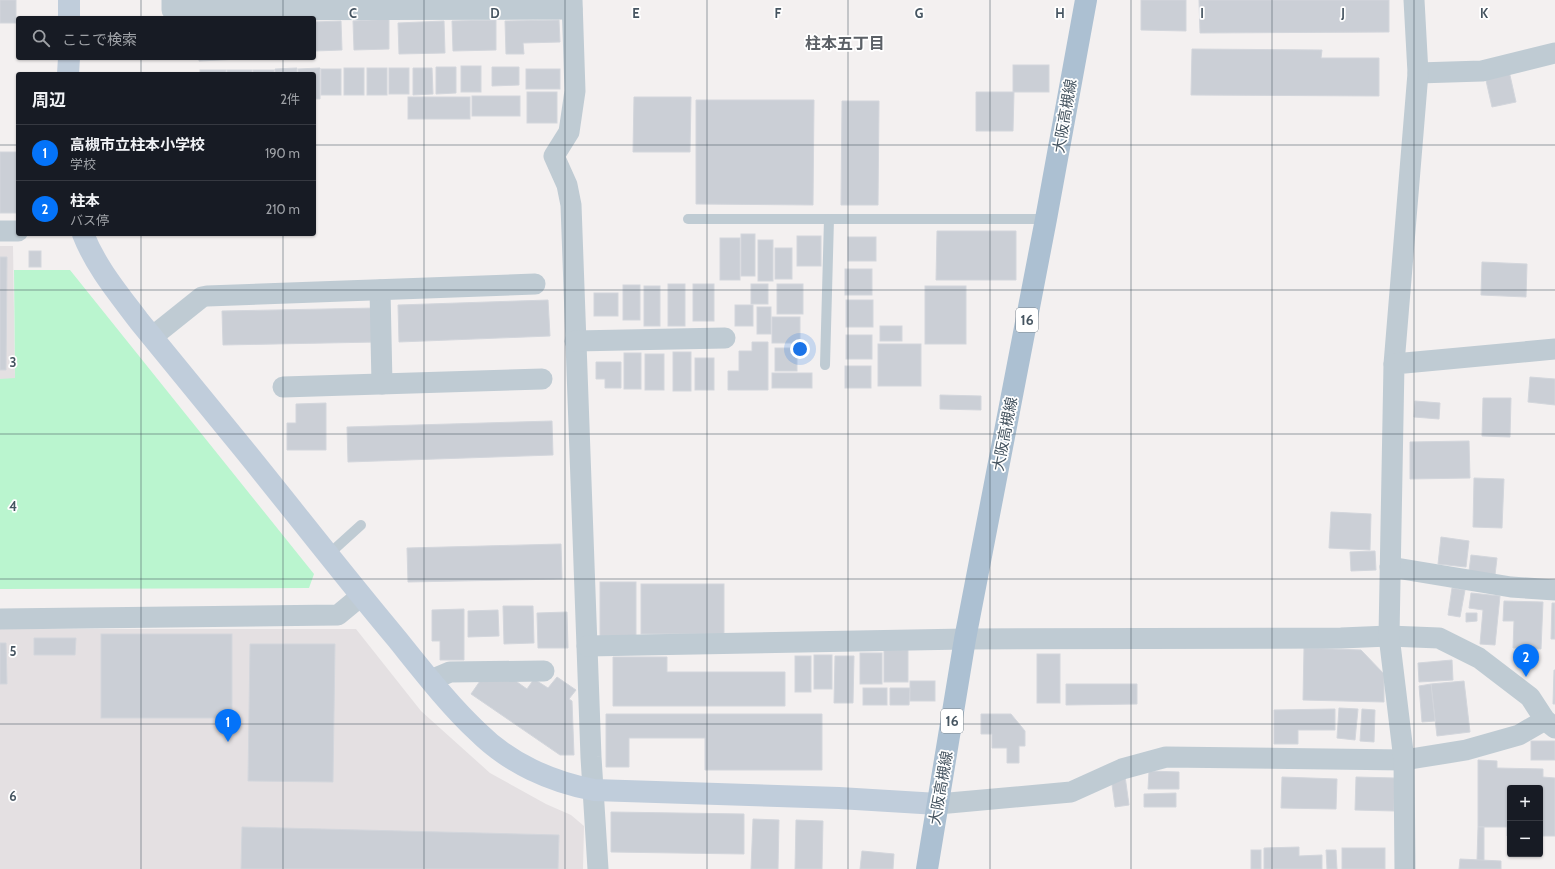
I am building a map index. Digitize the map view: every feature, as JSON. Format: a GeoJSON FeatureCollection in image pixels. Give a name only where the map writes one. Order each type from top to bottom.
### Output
{"type":"FeatureCollection","features":[{"type":"Feature","properties":{"kind":"main road","name":"大阪高槻線"},"geometry":{"type":"LineString","coordinates":[[927,869],[965,639],[1046,219],[1086,0]]}},
{"type":"Feature","properties":{"kind":"street"},"geometry":{"type":"LineString","coordinates":[[69,0],[69,16]]}},
{"type":"Feature","properties":{"kind":"street"},"geometry":{"type":"LineString","coordinates":[[172,0],[172,10],[572,4],[575,91],[569,132],[560,150],[554,156],[567,186],[571,205],[591,757],[598,869]]}},
{"type":"Feature","properties":{"kind":"street"},"geometry":{"type":"LineString","coordinates":[[1405,869],[1404,760],[1389,636],[1394,364],[1418,73],[1414,0]]}},
{"type":"Feature","properties":{"kind":"street"},"geometry":{"type":"LineString","coordinates":[[1418,73],[1482,71],[1555,53]]}},
{"type":"Feature","properties":{"kind":"street"},"geometry":{"type":"LineString","coordinates":[[68,60],[68,72]]}},
{"type":"Feature","properties":{"kind":"street"},"geometry":{"type":"LineString","coordinates":[[0,231],[16,231]]}},
{"type":"Feature","properties":{"kind":"street"},"geometry":{"type":"LineString","coordinates":[[84,236],[90,251],[103,273],[152,337],[430,680],[478,733],[506,754],[539,774],[562,782],[594,790],[839,798],[938,804],[1071,792],[1122,769],[1166,757],[1404,760],[1466,750],[1520,735],[1550,724],[1530,697],[1479,658],[1439,638],[1389,636],[1342,638],[965,639],[587,646]]}},
{"type":"Feature","properties":{"kind":"street"},"geometry":{"type":"LineString","coordinates":[[152,337],[202,297],[207,296],[535,284]]}},
{"type":"Feature","properties":{"kind":"street"},"geometry":{"type":"LineString","coordinates":[[380,290],[382,384]]}},
{"type":"Feature","properties":{"kind":"street"},"geometry":{"type":"LineString","coordinates":[[576,341],[725,338]]}},
{"type":"Feature","properties":{"kind":"street"},"geometry":{"type":"LineString","coordinates":[[1394,364],[1555,349]]}},
{"type":"Feature","properties":{"kind":"street"},"geometry":{"type":"LineString","coordinates":[[283,387],[542,379]]}},
{"type":"Feature","properties":{"kind":"street"},"geometry":{"type":"LineString","coordinates":[[1390,568],[1443,575],[1511,587],[1555,590]]}},
{"type":"Feature","properties":{"kind":"street"},"geometry":{"type":"LineString","coordinates":[[0,618],[338,615],[361,596]]}},
{"type":"Feature","properties":{"kind":"street"},"geometry":{"type":"LineString","coordinates":[[430,680],[450,672],[544,671]]}},
{"type":"Feature","properties":{"kind":"lane"},"geometry":{"type":"LineString","coordinates":[[688,219],[1046,219]]}},
{"type":"Feature","properties":{"kind":"lane"},"geometry":{"type":"LineString","coordinates":[[826,365],[828,219]]}},
{"type":"Feature","properties":{"kind":"lane"},"geometry":{"type":"LineString","coordinates":[[329,554],[361,525]]}},
{"type":"Feature","properties":{"kind":"shaded area"},"geometry":{"type":"Polygon","coordinates":[[[0,246],[13,246],[15,379],[0,379],[0,246]]]}},
{"type":"Feature","properties":{"kind":"shaded area"},"geometry":{"type":"Polygon","coordinates":[[[0,629],[356,629],[421,711],[490,773],[546,804],[571,815],[584,826],[583,869],[0,869],[0,629]]]}},
{"type":"Feature","properties":{"kind":"green space"},"geometry":{"type":"Polygon","coordinates":[[[14,270],[70,270],[314,574],[309,588],[0,589],[0,379],[15,378],[14,270]]]}},
{"type":"Feature","properties":{"kind":"building"},"geometry":{"type":"Polygon","coordinates":[[[0,0],[16,0],[16,23],[0,23],[0,0]]]}},
{"type":"Feature","properties":{"kind":"building"},"geometry":{"type":"Polygon","coordinates":[[[1141,0],[1186,0],[1186,31],[1141,30],[1141,0]]]}},
{"type":"Feature","properties":{"kind":"building"},"geometry":{"type":"Polygon","coordinates":[[[1199,0],[1389,0],[1389,32],[1200,33],[1199,0]]]}},
{"type":"Feature","properties":{"kind":"building"},"geometry":{"type":"Polygon","coordinates":[[[389,19],[389,49],[354,50],[353,21],[389,19]]]}},
{"type":"Feature","properties":{"kind":"building"},"geometry":{"type":"Polygon","coordinates":[[[496,20],[496,50],[453,51],[452,21],[496,20]]]}},
{"type":"Feature","properties":{"kind":"building"},"geometry":{"type":"Polygon","coordinates":[[[559,20],[560,42],[523,43],[524,54],[506,54],[505,21],[559,20]]]}},
{"type":"Feature","properties":{"kind":"building"},"geometry":{"type":"Polygon","coordinates":[[[341,21],[342,50],[316,51],[316,22],[341,21]]]}},
{"type":"Feature","properties":{"kind":"building"},"geometry":{"type":"Polygon","coordinates":[[[444,21],[445,53],[399,54],[398,23],[444,21]]]}},
{"type":"Feature","properties":{"kind":"building"},"geometry":{"type":"Polygon","coordinates":[[[1192,49],[1322,50],[1321,58],[1379,58],[1379,96],[1191,95],[1192,49]]]}},
{"type":"Feature","properties":{"kind":"building"},"geometry":{"type":"Polygon","coordinates":[[[199,60],[220,60],[199,61],[199,60]]]}},
{"type":"Feature","properties":{"kind":"building"},"geometry":{"type":"Polygon","coordinates":[[[1013,65],[1049,65],[1049,92],[1013,92],[1013,65]]]}},
{"type":"Feature","properties":{"kind":"building"},"geometry":{"type":"Polygon","coordinates":[[[461,66],[481,66],[481,92],[461,92],[461,66]]]}},
{"type":"Feature","properties":{"kind":"building"},"geometry":{"type":"Polygon","coordinates":[[[436,67],[456,67],[456,93],[436,94],[436,67]]]}},
{"type":"Feature","properties":{"kind":"building"},"geometry":{"type":"Polygon","coordinates":[[[492,67],[519,67],[519,85],[492,86],[492,67]]]}},
{"type":"Feature","properties":{"kind":"building"},"geometry":{"type":"Polygon","coordinates":[[[297,68],[297,72],[275,72],[275,69],[297,68]]]}},
{"type":"Feature","properties":{"kind":"building"},"geometry":{"type":"Polygon","coordinates":[[[320,68],[320,99],[316,99],[316,72],[298,72],[298,69],[320,68]]]}},
{"type":"Feature","properties":{"kind":"building"},"geometry":{"type":"Polygon","coordinates":[[[344,68],[364,68],[364,95],[344,95],[344,68]]]}},
{"type":"Feature","properties":{"kind":"building"},"geometry":{"type":"Polygon","coordinates":[[[367,68],[387,68],[387,95],[367,95],[367,68]]]}},
{"type":"Feature","properties":{"kind":"building"},"geometry":{"type":"Polygon","coordinates":[[[389,68],[409,68],[409,94],[389,94],[389,68]]]}},
{"type":"Feature","properties":{"kind":"building"},"geometry":{"type":"Polygon","coordinates":[[[413,68],[432,68],[433,94],[413,95],[413,68]]]}},
{"type":"Feature","properties":{"kind":"building"},"geometry":{"type":"Polygon","coordinates":[[[321,69],[341,69],[341,95],[321,95],[321,69]]]}},
{"type":"Feature","properties":{"kind":"building"},"geometry":{"type":"Polygon","coordinates":[[[526,69],[560,69],[560,89],[526,89],[526,69]]]}},
{"type":"Feature","properties":{"kind":"building"},"geometry":{"type":"Polygon","coordinates":[[[200,70],[226,70],[226,72],[200,72],[200,70]]]}},
{"type":"Feature","properties":{"kind":"building"},"geometry":{"type":"Polygon","coordinates":[[[227,70],[252,70],[252,72],[227,72],[227,70]]]}},
{"type":"Feature","properties":{"kind":"building"},"geometry":{"type":"Polygon","coordinates":[[[253,70],[274,70],[274,72],[253,72],[253,70]]]}},
{"type":"Feature","properties":{"kind":"building"},"geometry":{"type":"Polygon","coordinates":[[[1509,71],[1516,102],[1492,107],[1485,76],[1509,71]]]}},
{"type":"Feature","properties":{"kind":"building"},"geometry":{"type":"Polygon","coordinates":[[[527,92],[557,92],[557,123],[527,123],[527,92]]]}},
{"type":"Feature","properties":{"kind":"building"},"geometry":{"type":"Polygon","coordinates":[[[976,92],[1014,92],[1013,131],[976,131],[976,92]]]}},
{"type":"Feature","properties":{"kind":"building"},"geometry":{"type":"Polygon","coordinates":[[[472,96],[520,96],[520,116],[472,116],[472,96]]]}},
{"type":"Feature","properties":{"kind":"building"},"geometry":{"type":"Polygon","coordinates":[[[408,97],[470,97],[470,119],[408,119],[408,97]]]}},
{"type":"Feature","properties":{"kind":"building"},"geometry":{"type":"Polygon","coordinates":[[[634,97],[691,97],[690,152],[633,152],[634,97]]]}},
{"type":"Feature","properties":{"kind":"building"},"geometry":{"type":"Polygon","coordinates":[[[696,100],[814,100],[813,205],[696,204],[696,100]]]}},
{"type":"Feature","properties":{"kind":"building"},"geometry":{"type":"Polygon","coordinates":[[[842,101],[879,101],[878,205],[841,205],[842,101]]]}},
{"type":"Feature","properties":{"kind":"building"},"geometry":{"type":"Polygon","coordinates":[[[0,152],[16,152],[16,213],[0,213],[0,152]]]}},
{"type":"Feature","properties":{"kind":"building"},"geometry":{"type":"Polygon","coordinates":[[[937,231],[1016,231],[1016,280],[936,280],[937,231]]]}},
{"type":"Feature","properties":{"kind":"building"},"geometry":{"type":"Polygon","coordinates":[[[741,234],[755,234],[755,276],[741,276],[741,234]]]}},
{"type":"Feature","properties":{"kind":"building"},"geometry":{"type":"Polygon","coordinates":[[[797,236],[821,236],[821,266],[797,266],[797,236]]]}},
{"type":"Feature","properties":{"kind":"building"},"geometry":{"type":"Polygon","coordinates":[[[848,237],[876,237],[876,261],[848,261],[848,237]]]}},
{"type":"Feature","properties":{"kind":"building"},"geometry":{"type":"Polygon","coordinates":[[[720,238],[740,238],[740,280],[720,280],[720,238]]]}},
{"type":"Feature","properties":{"kind":"building"},"geometry":{"type":"Polygon","coordinates":[[[758,240],[773,240],[773,281],[758,281],[758,240]]]}},
{"type":"Feature","properties":{"kind":"building"},"geometry":{"type":"Polygon","coordinates":[[[775,248],[792,248],[792,279],[775,279],[775,248]]]}},
{"type":"Feature","properties":{"kind":"building"},"geometry":{"type":"Polygon","coordinates":[[[29,251],[41,251],[41,267],[29,267],[29,251]]]}},
{"type":"Feature","properties":{"kind":"building"},"geometry":{"type":"Polygon","coordinates":[[[0,257],[7,257],[6,370],[0,370],[0,257]]]}},
{"type":"Feature","properties":{"kind":"building"},"geometry":{"type":"Polygon","coordinates":[[[1482,262],[1527,264],[1526,297],[1481,295],[1482,262]]]}},
{"type":"Feature","properties":{"kind":"building"},"geometry":{"type":"Polygon","coordinates":[[[845,269],[872,269],[872,295],[845,295],[845,269]]]}},
{"type":"Feature","properties":{"kind":"building"},"geometry":{"type":"Polygon","coordinates":[[[668,284],[685,284],[685,326],[668,326],[668,284]]]}},
{"type":"Feature","properties":{"kind":"building"},"geometry":{"type":"Polygon","coordinates":[[[693,284],[714,284],[714,321],[693,321],[693,284]]]}},
{"type":"Feature","properties":{"kind":"building"},"geometry":{"type":"Polygon","coordinates":[[[751,284],[768,284],[768,304],[751,304],[751,284]]]}},
{"type":"Feature","properties":{"kind":"building"},"geometry":{"type":"Polygon","coordinates":[[[777,284],[803,284],[803,314],[777,314],[777,284]]]}},
{"type":"Feature","properties":{"kind":"building"},"geometry":{"type":"Polygon","coordinates":[[[623,285],[640,285],[640,320],[623,320],[623,285]]]}},
{"type":"Feature","properties":{"kind":"building"},"geometry":{"type":"Polygon","coordinates":[[[644,286],[660,286],[660,326],[644,326],[644,286]]]}},
{"type":"Feature","properties":{"kind":"building"},"geometry":{"type":"Polygon","coordinates":[[[925,286],[966,286],[966,344],[925,344],[925,286]]]}},
{"type":"Feature","properties":{"kind":"building"},"geometry":{"type":"Polygon","coordinates":[[[594,293],[618,293],[618,316],[594,316],[594,293]]]}},
{"type":"Feature","properties":{"kind":"building"},"geometry":{"type":"Polygon","coordinates":[[[548,300],[550,336],[399,342],[398,305],[548,300]]]}},
{"type":"Feature","properties":{"kind":"building"},"geometry":{"type":"Polygon","coordinates":[[[846,300],[873,300],[873,327],[846,327],[846,300]]]}},
{"type":"Feature","properties":{"kind":"building"},"geometry":{"type":"Polygon","coordinates":[[[735,305],[753,305],[753,326],[735,326],[735,305]]]}},
{"type":"Feature","properties":{"kind":"building"},"geometry":{"type":"Polygon","coordinates":[[[757,307],[771,307],[771,334],[757,334],[757,307]]]}},
{"type":"Feature","properties":{"kind":"building"},"geometry":{"type":"Polygon","coordinates":[[[376,308],[377,342],[223,345],[222,311],[376,308]]]}},
{"type":"Feature","properties":{"kind":"building"},"geometry":{"type":"Polygon","coordinates":[[[772,317],[800,317],[800,343],[772,343],[772,317]]]}},
{"type":"Feature","properties":{"kind":"building"},"geometry":{"type":"Polygon","coordinates":[[[880,326],[902,326],[902,341],[880,341],[880,326]]]}},
{"type":"Feature","properties":{"kind":"building"},"geometry":{"type":"Polygon","coordinates":[[[846,335],[872,335],[872,359],[846,359],[846,335]]]}},
{"type":"Feature","properties":{"kind":"building"},"geometry":{"type":"Polygon","coordinates":[[[752,342],[768,342],[768,390],[728,390],[728,371],[739,371],[739,351],[752,351],[752,342]]]}},
{"type":"Feature","properties":{"kind":"building"},"geometry":{"type":"Polygon","coordinates":[[[878,344],[921,344],[921,386],[878,386],[878,344]]]}},
{"type":"Feature","properties":{"kind":"building"},"geometry":{"type":"Polygon","coordinates":[[[775,348],[797,348],[797,371],[775,371],[775,348]]]}},
{"type":"Feature","properties":{"kind":"building"},"geometry":{"type":"Polygon","coordinates":[[[673,352],[691,352],[691,391],[673,391],[673,352]]]}},
{"type":"Feature","properties":{"kind":"building"},"geometry":{"type":"Polygon","coordinates":[[[624,353],[641,353],[641,389],[624,389],[624,353]]]}},
{"type":"Feature","properties":{"kind":"building"},"geometry":{"type":"Polygon","coordinates":[[[645,354],[664,354],[664,390],[645,390],[645,354]]]}},
{"type":"Feature","properties":{"kind":"building"},"geometry":{"type":"Polygon","coordinates":[[[695,358],[714,358],[714,390],[695,390],[695,358]]]}},
{"type":"Feature","properties":{"kind":"building"},"geometry":{"type":"Polygon","coordinates":[[[596,362],[621,362],[621,388],[605,388],[605,379],[596,379],[596,362]]]}},
{"type":"Feature","properties":{"kind":"building"},"geometry":{"type":"Polygon","coordinates":[[[845,366],[871,366],[871,388],[845,388],[845,366]]]}},
{"type":"Feature","properties":{"kind":"building"},"geometry":{"type":"Polygon","coordinates":[[[772,373],[812,373],[812,388],[772,388],[772,373]]]}},
{"type":"Feature","properties":{"kind":"building"},"geometry":{"type":"Polygon","coordinates":[[[1530,377],[1555,379],[1555,405],[1528,402],[1530,377]]]}},
{"type":"Feature","properties":{"kind":"building"},"geometry":{"type":"Polygon","coordinates":[[[940,395],[981,396],[981,410],[940,409],[940,395]]]}},
{"type":"Feature","properties":{"kind":"building"},"geometry":{"type":"Polygon","coordinates":[[[1483,398],[1511,398],[1510,437],[1482,436],[1483,398]]]}},
{"type":"Feature","properties":{"kind":"building"},"geometry":{"type":"Polygon","coordinates":[[[1415,401],[1440,403],[1439,419],[1414,417],[1415,401]]]}},
{"type":"Feature","properties":{"kind":"building"},"geometry":{"type":"Polygon","coordinates":[[[326,403],[326,450],[287,450],[287,423],[296,423],[296,404],[326,403]]]}},
{"type":"Feature","properties":{"kind":"building"},"geometry":{"type":"Polygon","coordinates":[[[552,421],[553,455],[348,462],[347,427],[552,421]]]}},
{"type":"Feature","properties":{"kind":"building"},"geometry":{"type":"Polygon","coordinates":[[[1469,441],[1470,478],[1410,479],[1410,442],[1469,441]]]}},
{"type":"Feature","properties":{"kind":"building"},"geometry":{"type":"Polygon","coordinates":[[[1474,478],[1504,479],[1502,528],[1473,527],[1474,478]]]}},
{"type":"Feature","properties":{"kind":"building"},"geometry":{"type":"Polygon","coordinates":[[[1331,512],[1371,514],[1370,550],[1329,548],[1331,512]]]}},
{"type":"Feature","properties":{"kind":"building"},"geometry":{"type":"Polygon","coordinates":[[[1441,537],[1469,541],[1466,567],[1438,564],[1441,537]]]}},
{"type":"Feature","properties":{"kind":"building"},"geometry":{"type":"Polygon","coordinates":[[[561,544],[562,579],[408,582],[407,548],[561,544]]]}},
{"type":"Feature","properties":{"kind":"building"},"geometry":{"type":"Polygon","coordinates":[[[1375,551],[1376,570],[1351,571],[1350,552],[1375,551]]]}},
{"type":"Feature","properties":{"kind":"building"},"geometry":{"type":"Polygon","coordinates":[[[1471,555],[1497,558],[1495,575],[1469,571],[1471,555]]]}},
{"type":"Feature","properties":{"kind":"building"},"geometry":{"type":"Polygon","coordinates":[[[600,582],[636,582],[636,636],[600,636],[600,582]]]}},
{"type":"Feature","properties":{"kind":"building"},"geometry":{"type":"Polygon","coordinates":[[[641,584],[724,584],[724,634],[641,634],[641,584]]]}},
{"type":"Feature","properties":{"kind":"building"},"geometry":{"type":"Polygon","coordinates":[[[1452,588],[1465,590],[1460,617],[1448,615],[1452,588]]]}},
{"type":"Feature","properties":{"kind":"building"},"geometry":{"type":"Polygon","coordinates":[[[1471,593],[1500,596],[1495,645],[1480,644],[1483,610],[1469,608],[1471,593]]]}},
{"type":"Feature","properties":{"kind":"building"},"geometry":{"type":"Polygon","coordinates":[[[1504,601],[1543,602],[1541,649],[1513,648],[1514,621],[1503,621],[1504,601]]]}},
{"type":"Feature","properties":{"kind":"building"},"geometry":{"type":"Polygon","coordinates":[[[1552,603],[1555,603],[1555,639],[1551,639],[1552,603]]]}},
{"type":"Feature","properties":{"kind":"building"},"geometry":{"type":"Polygon","coordinates":[[[503,606],[533,606],[534,643],[504,644],[503,606]]]}},
{"type":"Feature","properties":{"kind":"building"},"geometry":{"type":"Polygon","coordinates":[[[464,609],[464,660],[440,660],[440,641],[432,641],[432,610],[464,609]]]}},
{"type":"Feature","properties":{"kind":"building"},"geometry":{"type":"Polygon","coordinates":[[[498,610],[499,636],[468,637],[468,611],[498,610]]]}},
{"type":"Feature","properties":{"kind":"building"},"geometry":{"type":"Polygon","coordinates":[[[567,612],[568,648],[538,648],[537,613],[567,612]]]}},
{"type":"Feature","properties":{"kind":"building"},"geometry":{"type":"Polygon","coordinates":[[[1466,613],[1477,613],[1477,621],[1466,622],[1466,613]]]}},
{"type":"Feature","properties":{"kind":"building"},"geometry":{"type":"Polygon","coordinates":[[[101,634],[232,634],[232,718],[101,718],[101,634]]]}},
{"type":"Feature","properties":{"kind":"building"},"geometry":{"type":"Polygon","coordinates":[[[34,638],[76,638],[75,655],[34,655],[34,638]]]}},
{"type":"Feature","properties":{"kind":"building"},"geometry":{"type":"Polygon","coordinates":[[[0,643],[6,643],[7,684],[0,684],[0,643]]]}},
{"type":"Feature","properties":{"kind":"building"},"geometry":{"type":"Polygon","coordinates":[[[250,644],[335,644],[333,782],[248,781],[250,644]]]}},
{"type":"Feature","properties":{"kind":"building"},"geometry":{"type":"Polygon","coordinates":[[[1304,648],[1361,650],[1384,674],[1384,702],[1303,700],[1304,648]]]}},
{"type":"Feature","properties":{"kind":"building"},"geometry":{"type":"Polygon","coordinates":[[[884,650],[908,650],[908,682],[884,682],[884,650]]]}},
{"type":"Feature","properties":{"kind":"building"},"geometry":{"type":"Polygon","coordinates":[[[860,653],[882,653],[882,684],[860,684],[860,653]]]}},
{"type":"Feature","properties":{"kind":"building"},"geometry":{"type":"Polygon","coordinates":[[[1037,654],[1060,654],[1060,703],[1037,703],[1037,654]]]}},
{"type":"Feature","properties":{"kind":"building"},"geometry":{"type":"Polygon","coordinates":[[[814,655],[832,655],[832,689],[814,689],[814,655]]]}},
{"type":"Feature","properties":{"kind":"building"},"geometry":{"type":"Polygon","coordinates":[[[795,656],[811,656],[811,692],[795,692],[795,656]]]}},
{"type":"Feature","properties":{"kind":"building"},"geometry":{"type":"Polygon","coordinates":[[[835,656],[854,656],[853,703],[834,703],[835,656]]]}},
{"type":"Feature","properties":{"kind":"building"},"geometry":{"type":"Polygon","coordinates":[[[613,657],[667,657],[667,672],[785,672],[785,706],[613,706],[613,657]]]}},
{"type":"Feature","properties":{"kind":"building"},"geometry":{"type":"Polygon","coordinates":[[[1452,660],[1453,680],[1419,682],[1418,663],[1452,660]]]}},
{"type":"Feature","properties":{"kind":"building"},"geometry":{"type":"Polygon","coordinates":[[[1554,670],[1555,704],[1553,704],[1554,670]]]}},
{"type":"Feature","properties":{"kind":"building"},"geometry":{"type":"Polygon","coordinates":[[[510,677],[527,689],[534,679],[548,688],[557,677],[576,690],[569,699],[572,701],[574,755],[560,755],[471,694],[480,681],[510,677]]]}},
{"type":"Feature","properties":{"kind":"building"},"geometry":{"type":"Polygon","coordinates":[[[910,681],[935,681],[935,701],[910,701],[910,681]]]}},
{"type":"Feature","properties":{"kind":"building"},"geometry":{"type":"Polygon","coordinates":[[[1464,681],[1470,732],[1437,736],[1431,684],[1464,681]]]}},
{"type":"Feature","properties":{"kind":"building"},"geometry":{"type":"Polygon","coordinates":[[[1066,684],[1137,684],[1137,704],[1066,705],[1066,684]]]}},
{"type":"Feature","properties":{"kind":"building"},"geometry":{"type":"Polygon","coordinates":[[[1431,684],[1435,721],[1422,722],[1419,686],[1431,684]]]}},
{"type":"Feature","properties":{"kind":"building"},"geometry":{"type":"Polygon","coordinates":[[[863,688],[887,688],[887,705],[863,705],[863,688]]]}},
{"type":"Feature","properties":{"kind":"building"},"geometry":{"type":"Polygon","coordinates":[[[890,688],[910,688],[909,705],[890,705],[890,688]]]}},
{"type":"Feature","properties":{"kind":"building"},"geometry":{"type":"Polygon","coordinates":[[[1339,708],[1358,709],[1355,740],[1337,738],[1339,708]]]}},
{"type":"Feature","properties":{"kind":"building"},"geometry":{"type":"Polygon","coordinates":[[[1335,709],[1335,730],[1298,730],[1298,744],[1274,744],[1274,710],[1335,709]]]}},
{"type":"Feature","properties":{"kind":"building"},"geometry":{"type":"Polygon","coordinates":[[[1362,709],[1375,710],[1374,742],[1360,741],[1362,709]]]}},
{"type":"Feature","properties":{"kind":"building"},"geometry":{"type":"Polygon","coordinates":[[[606,714],[822,714],[822,770],[705,770],[705,738],[629,738],[629,767],[606,767],[606,714]]]}},
{"type":"Feature","properties":{"kind":"building"},"geometry":{"type":"Polygon","coordinates":[[[981,714],[1011,714],[1025,731],[1025,746],[1019,746],[1019,763],[1007,763],[1007,748],[992,748],[992,734],[981,734],[981,714]]]}},
{"type":"Feature","properties":{"kind":"building"},"geometry":{"type":"Polygon","coordinates":[[[1531,741],[1555,741],[1555,760],[1531,760],[1531,741]]]}},
{"type":"Feature","properties":{"kind":"building"},"geometry":{"type":"Polygon","coordinates":[[[1478,760],[1497,761],[1497,768],[1543,769],[1543,777],[1555,778],[1555,836],[1543,836],[1543,785],[1507,785],[1507,827],[1478,827],[1478,760]]]}},
{"type":"Feature","properties":{"kind":"building"},"geometry":{"type":"Polygon","coordinates":[[[1149,771],[1179,772],[1179,789],[1148,789],[1149,771]]]}},
{"type":"Feature","properties":{"kind":"building"},"geometry":{"type":"Polygon","coordinates":[[[1125,776],[1129,805],[1115,807],[1111,777],[1125,776]]]}},
{"type":"Feature","properties":{"kind":"building"},"geometry":{"type":"Polygon","coordinates":[[[1282,777],[1337,779],[1336,809],[1281,808],[1282,777]]]}},
{"type":"Feature","properties":{"kind":"building"},"geometry":{"type":"Polygon","coordinates":[[[1356,777],[1395,778],[1394,811],[1355,810],[1356,777]]]}},
{"type":"Feature","properties":{"kind":"building"},"geometry":{"type":"Polygon","coordinates":[[[1176,793],[1176,807],[1144,807],[1144,794],[1176,793]]]}},
{"type":"Feature","properties":{"kind":"building"},"geometry":{"type":"Polygon","coordinates":[[[611,812],[744,814],[744,854],[611,852],[611,812]]]}},
{"type":"Feature","properties":{"kind":"building"},"geometry":{"type":"Polygon","coordinates":[[[753,819],[779,820],[778,869],[751,869],[753,819]]]}},
{"type":"Feature","properties":{"kind":"building"},"geometry":{"type":"Polygon","coordinates":[[[796,820],[823,821],[822,869],[795,869],[796,820]]]}},
{"type":"Feature","properties":{"kind":"building"},"geometry":{"type":"Polygon","coordinates":[[[242,827],[559,835],[558,869],[241,869],[242,827]]]}},
{"type":"Feature","properties":{"kind":"building"},"geometry":{"type":"Polygon","coordinates":[[[1478,827],[1484,827],[1484,861],[1477,860],[1478,827]]]}},
{"type":"Feature","properties":{"kind":"building"},"geometry":{"type":"Polygon","coordinates":[[[1299,847],[1299,856],[1322,855],[1322,869],[1264,869],[1264,848],[1299,847]]]}},
{"type":"Feature","properties":{"kind":"building"},"geometry":{"type":"Polygon","coordinates":[[[1342,848],[1385,848],[1385,869],[1342,869],[1342,848]]]}},
{"type":"Feature","properties":{"kind":"building"},"geometry":{"type":"Polygon","coordinates":[[[1251,850],[1261,850],[1261,869],[1251,869],[1251,850]]]}},
{"type":"Feature","properties":{"kind":"building"},"geometry":{"type":"Polygon","coordinates":[[[1326,850],[1336,850],[1337,869],[1327,869],[1326,850]]]}},
{"type":"Feature","properties":{"kind":"building"},"geometry":{"type":"Polygon","coordinates":[[[862,851],[894,854],[893,869],[860,869],[862,851]]]}},
{"type":"Feature","properties":{"kind":"building"},"geometry":{"type":"Polygon","coordinates":[[[1460,859],[1501,861],[1501,869],[1459,869],[1460,859]]]}},
{"type":"Feature","properties":{"kind":"place","name":"柱本"},"geometry":{"type":"Point","coordinates":[1526,677]}},
{"type":"Feature","properties":{"kind":"place","name":"高槻市立柱本小学校"},"geometry":{"type":"Point","coordinates":[228,742]}},
{"type":"Feature","properties":{"kind":"district","name":"柱本五丁目"},"geometry":{"type":"Point","coordinates":[845,43]}}]}
